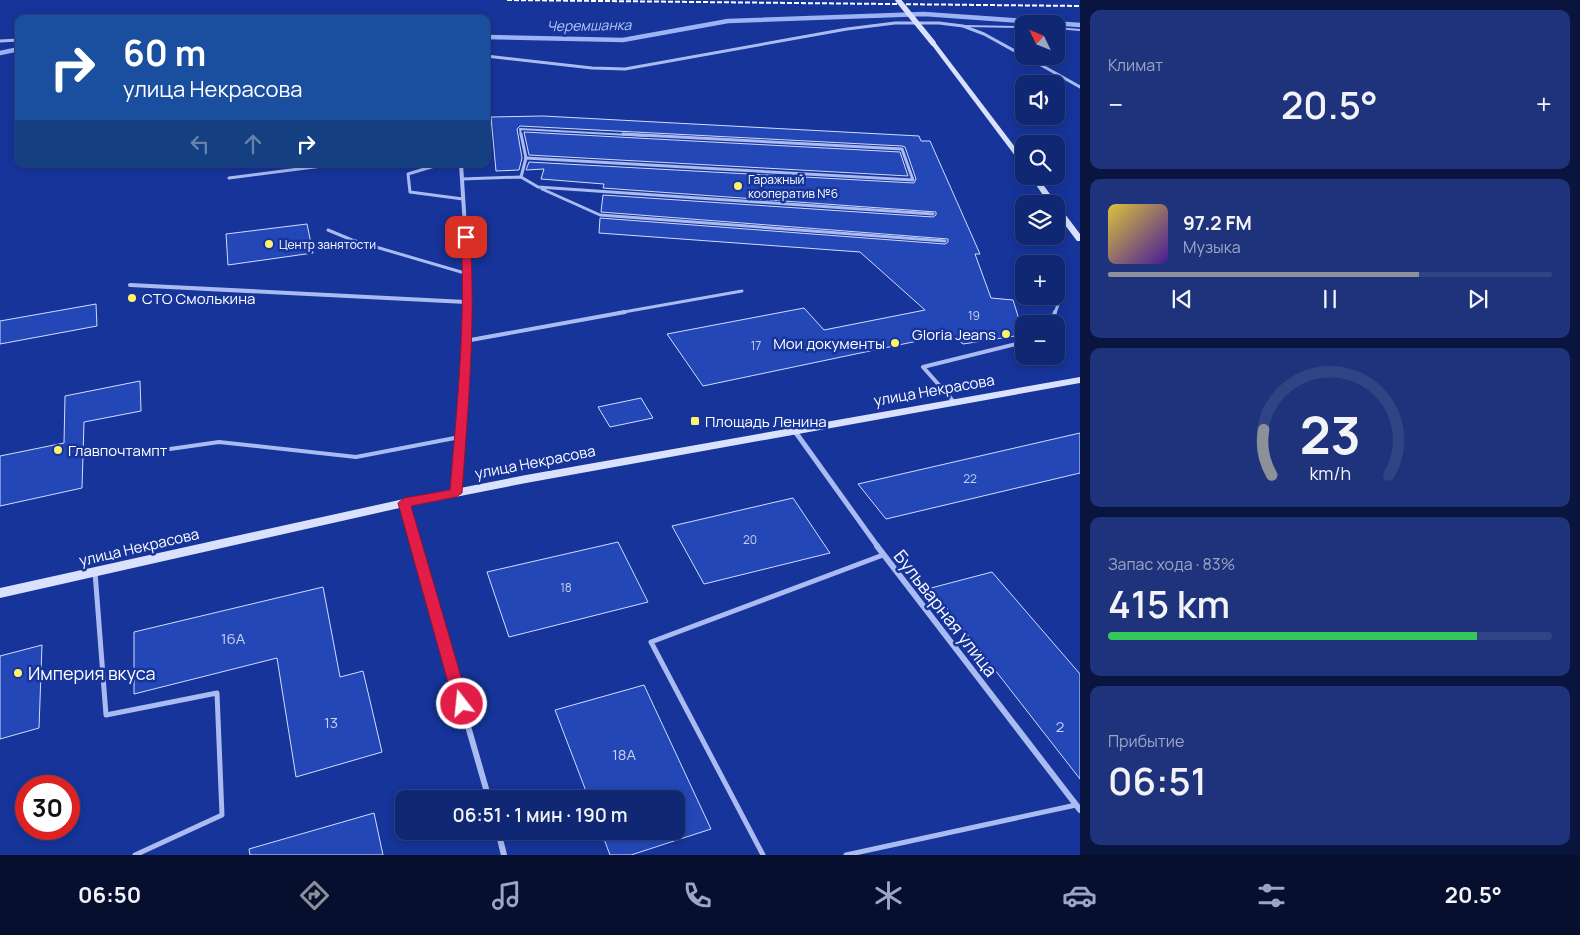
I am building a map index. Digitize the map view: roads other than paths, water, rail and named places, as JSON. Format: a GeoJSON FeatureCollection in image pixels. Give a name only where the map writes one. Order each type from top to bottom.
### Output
{"type":"FeatureCollection","features":[{"type":"Feature","properties":{"kind":"main road"},"geometry":{"type":"LineString","coordinates":[[898,0],[933,43],[1015,152]]}},
{"type":"Feature","properties":{"kind":"main road"},"geometry":{"type":"LineString","coordinates":[[1065,220],[1080,239]]}},
{"type":"Feature","properties":{"kind":"main road","name":"улица Некрасова"},"geometry":{"type":"LineString","coordinates":[[0,593],[404,503],[526,478],[1080,380]]}},
{"type":"Feature","properties":{"kind":"street"},"geometry":{"type":"LineString","coordinates":[[490,56],[592,68],[625,69],[847,29],[895,23],[940,23],[963,26],[984,34],[1015,51]]}},
{"type":"Feature","properties":{"kind":"street"},"geometry":{"type":"LineString","coordinates":[[0,41],[15,40]]}},
{"type":"Feature","properties":{"kind":"street"},"geometry":{"type":"LineString","coordinates":[[1041,65],[1080,86]]}},
{"type":"Feature","properties":{"kind":"street"},"geometry":{"type":"LineString","coordinates":[[456,493],[466,342],[468,274],[461,167]]}},
{"type":"Feature","properties":{"kind":"street"},"geometry":{"type":"LineString","coordinates":[[130,285],[466,302]]}},
{"type":"Feature","properties":{"kind":"street","name":"Бульварная улица"},"geometry":{"type":"LineString","coordinates":[[794,430],[883,555],[1078,807]]}},
{"type":"Feature","properties":{"kind":"street"},"geometry":{"type":"LineString","coordinates":[[404,503],[485,790]]}},
{"type":"Feature","properties":{"kind":"street"},"geometry":{"type":"LineString","coordinates":[[500,840],[504,855]]}},
{"type":"Feature","properties":{"kind":"lane"},"geometry":{"type":"LineString","coordinates":[[963,26],[1015,27]]}},
{"type":"Feature","properties":{"kind":"lane"},"geometry":{"type":"LineString","coordinates":[[1065,29],[1080,30]]}},
{"type":"Feature","properties":{"kind":"lane"},"geometry":{"type":"LineString","coordinates":[[521,177],[526,158],[520,130],[902,149],[914,180],[526,158]]}},
{"type":"Feature","properties":{"kind":"lane"},"geometry":{"type":"LineString","coordinates":[[229,178],[315,167]]}},
{"type":"Feature","properties":{"kind":"lane"},"geometry":{"type":"LineString","coordinates":[[431,167],[408,174],[410,192],[463,199]]}},
{"type":"Feature","properties":{"kind":"lane"},"geometry":{"type":"LineString","coordinates":[[462,179],[521,177],[538,187],[600,215],[945,241]]}},
{"type":"Feature","properties":{"kind":"lane"},"geometry":{"type":"LineString","coordinates":[[538,187],[933,214]]}},
{"type":"Feature","properties":{"kind":"lane"},"geometry":{"type":"LineString","coordinates":[[328,230],[352,240],[468,274]]}},
{"type":"Feature","properties":{"kind":"lane"},"geometry":{"type":"LineString","coordinates":[[466,342],[742,291]]}},
{"type":"Feature","properties":{"kind":"lane"},"geometry":{"type":"LineString","coordinates":[[954,402],[923,367],[1015,344]]}},
{"type":"Feature","properties":{"kind":"lane"},"geometry":{"type":"LineString","coordinates":[[170,449],[219,442],[356,457],[460,437]]}},
{"type":"Feature","properties":{"kind":"lane"},"geometry":{"type":"LineString","coordinates":[[763,855],[651,642],[883,555]]}},
{"type":"Feature","properties":{"kind":"lane"},"geometry":{"type":"LineString","coordinates":[[95,572],[106,715],[217,693],[222,815],[135,855]]}},
{"type":"Feature","properties":{"kind":"lane"},"geometry":{"type":"LineString","coordinates":[[846,855],[1078,807]]}},
{"type":"Feature","properties":{"kind":"waterway","name":"Черемшанка"},"geometry":{"type":"LineString","coordinates":[[490,37],[623,40],[728,21],[924,14],[1080,25]]}},
{"type":"Feature","properties":{"kind":"waterway","name":"Черемшанка"},"geometry":{"type":"LineString","coordinates":[[0,53],[15,50]]}},
{"type":"Feature","properties":{"kind":"railway"},"geometry":{"type":"LineString","coordinates":[[507,0],[1080,6]]}},
{"type":"Feature","properties":{"kind":"place","name":"Гаражный кооператив №6"},"geometry":{"type":"Point","coordinates":[738,186]}},
{"type":"Feature","properties":{"kind":"place","name":"Центр занятости"},"geometry":{"type":"Point","coordinates":[269,244]}},
{"type":"Feature","properties":{"kind":"place","name":"СТО Смолькина"},"geometry":{"type":"Point","coordinates":[132,298]}},
{"type":"Feature","properties":{"kind":"place","name":"Gloria Jeans"},"geometry":{"type":"Point","coordinates":[1006,334]}},
{"type":"Feature","properties":{"kind":"place","name":"Мои документы"},"geometry":{"type":"Point","coordinates":[895,343]}},
{"type":"Feature","properties":{"kind":"place","name":"Площадь Ленина"},"geometry":{"type":"Point","coordinates":[695,421]}},
{"type":"Feature","properties":{"kind":"place","name":"Главпочтампт"},"geometry":{"type":"Point","coordinates":[58,450]}},
{"type":"Feature","properties":{"kind":"place","name":"Империя вкуса"},"geometry":{"type":"Point","coordinates":[18,673]}}]}
